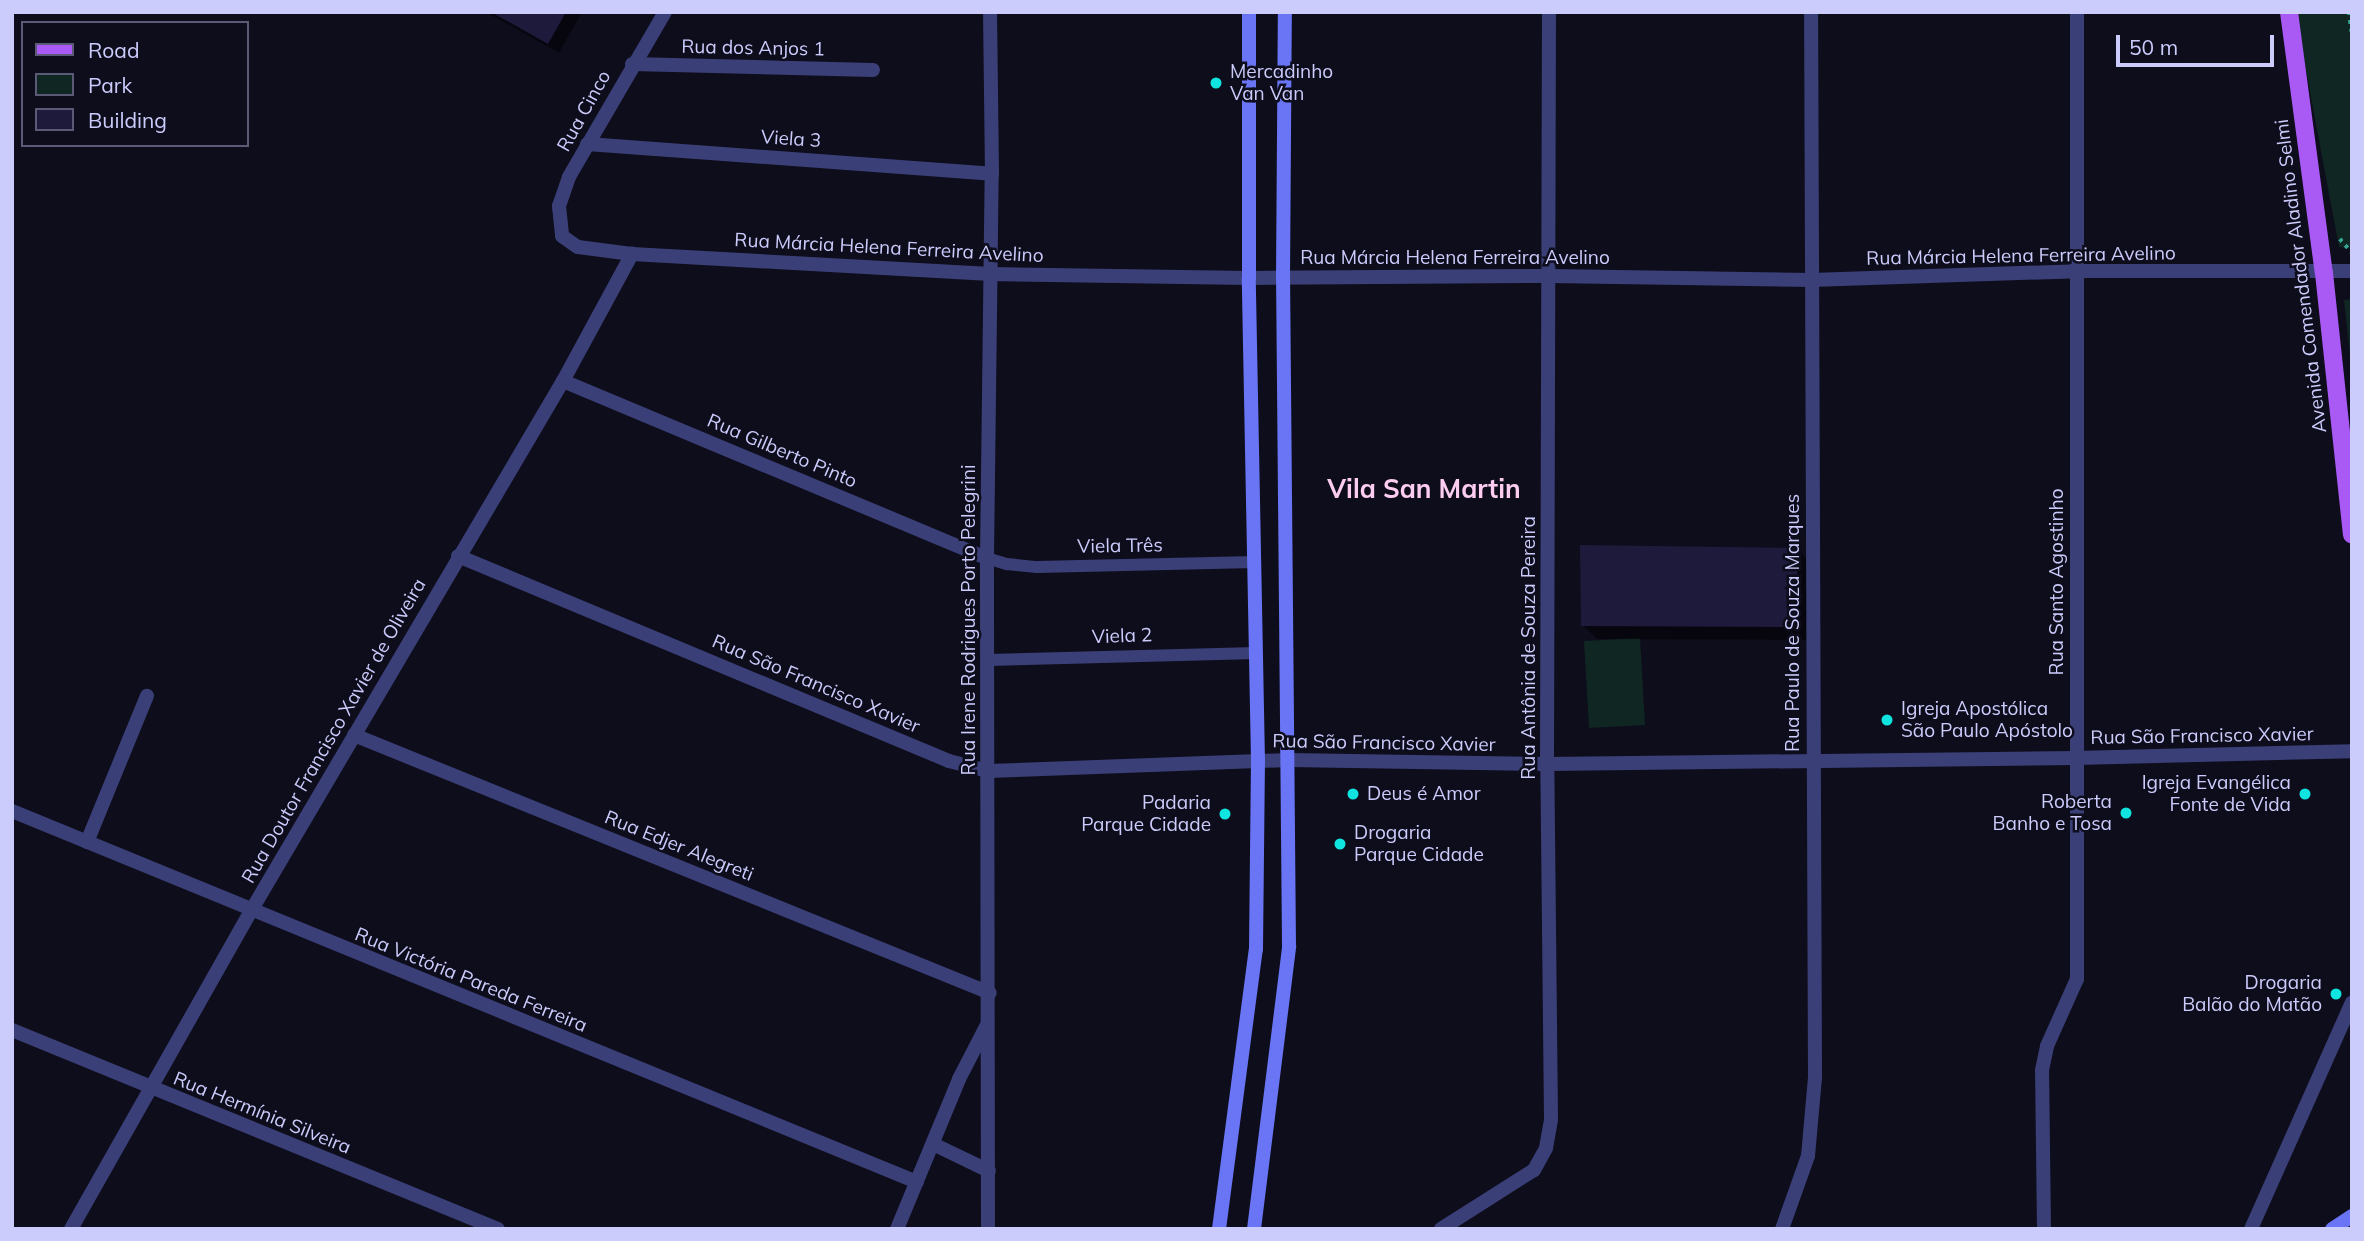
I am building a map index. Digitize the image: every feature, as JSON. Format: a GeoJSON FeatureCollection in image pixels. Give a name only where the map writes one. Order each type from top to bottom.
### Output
{"type":"FeatureCollection","features":[{"type":"Feature","properties":{"kind":"main road"},"geometry":{"type":"LineString","coordinates":[[1219,1229],[1256,949],[1258,761],[1249,278],[1249,12]]}},
{"type":"Feature","properties":{"kind":"main road"},"geometry":{"type":"LineString","coordinates":[[1254,1229],[1289,946],[1283,276],[1285,12]]}},
{"type":"Feature","properties":{"kind":"main road","name":"Avenida Comendador Aladino Selmi"},"geometry":{"type":"LineString","coordinates":[[2289,12],[2324,273],[2352,536]]}},
{"type":"Feature","properties":{"kind":"main road"},"geometry":{"type":"LineString","coordinates":[[2332,1229],[2352,1216]]}},
{"type":"Feature","properties":{"kind":"street","name":"Rua Cinco"},"geometry":{"type":"LineString","coordinates":[[562,236],[559,206],[569,177],[664,12]]}},
{"type":"Feature","properties":{"kind":"street","name":"Rua Irene Rodrigues Porto Pelegrini"},"geometry":{"type":"LineString","coordinates":[[988,1229],[990,993],[987,558],[992,174],[989,12]]}},
{"type":"Feature","properties":{"kind":"street","name":"Rua Antônia de Souza Pereira"},"geometry":{"type":"LineString","coordinates":[[1441,1229],[1534,1170],[1546,1148],[1551,1119],[1547,764],[1549,12]]}},
{"type":"Feature","properties":{"kind":"street","name":"Rua Paulo de Souza Marques"},"geometry":{"type":"LineString","coordinates":[[1782,1229],[1808,1156],[1815,1078],[1811,12]]}},
{"type":"Feature","properties":{"kind":"street","name":"Rua Santo Agostinho"},"geometry":{"type":"LineString","coordinates":[[2044,1229],[2042,1070],[2047,1046],[2077,979],[2077,12]]}},
{"type":"Feature","properties":{"kind":"street","name":"Rua dos Anjos 1"},"geometry":{"type":"LineString","coordinates":[[632,64],[873,70]]}},
{"type":"Feature","properties":{"kind":"street","name":"Viela 3"},"geometry":{"type":"LineString","coordinates":[[587,144],[992,174]]}},
{"type":"Feature","properties":{"kind":"street","name":"Rua Márcia Helena Ferreira Avelino"},"geometry":{"type":"LineString","coordinates":[[562,236],[578,247],[632,254],[990,274],[1249,278],[1550,276],[1811,280],[2078,271],[2352,271]]}},
{"type":"Feature","properties":{"kind":"street","name":"Rua Doutor Francisco Xavier de Oliveira"},"geometry":{"type":"LineString","coordinates":[[71,1229],[251,911],[563,381],[632,254]]}},
{"type":"Feature","properties":{"kind":"street","name":"Rua Gilberto Pinto"},"geometry":{"type":"LineString","coordinates":[[563,381],[987,558]]}},
{"type":"Feature","properties":{"kind":"street","name":"Rua São Francisco Xavier"},"geometry":{"type":"LineString","coordinates":[[458,556],[949,761],[988,771],[1288,760],[1547,764],[2075,758],[2352,751]]}},
{"type":"Feature","properties":{"kind":"street"},"geometry":{"type":"LineString","coordinates":[[87,842],[147,696]]}},
{"type":"Feature","properties":{"kind":"street","name":"Rua Edjer Alegreti"},"geometry":{"type":"LineString","coordinates":[[354,735],[990,993]]}},
{"type":"Feature","properties":{"kind":"street","name":"Rua Victória Pareda Ferreira"},"geometry":{"type":"LineString","coordinates":[[12,811],[917,1182]]}},
{"type":"Feature","properties":{"kind":"street"},"geometry":{"type":"LineString","coordinates":[[2251,1229],[2352,1002]]}},
{"type":"Feature","properties":{"kind":"street"},"geometry":{"type":"LineString","coordinates":[[897,1229],[959,1079],[989,1021]]}},
{"type":"Feature","properties":{"kind":"street","name":"Rua Hermínia Silveira"},"geometry":{"type":"LineString","coordinates":[[12,1030],[498,1229]]}},
{"type":"Feature","properties":{"kind":"street"},"geometry":{"type":"LineString","coordinates":[[933,1144],[989,1171]]}},
{"type":"Feature","properties":{"kind":"lane","name":"Viela Três"},"geometry":{"type":"LineString","coordinates":[[987,558],[1007,564],[1037,567],[1255,562]]}},
{"type":"Feature","properties":{"kind":"lane","name":"Viela 2"},"geometry":{"type":"LineString","coordinates":[[989,660],[1257,653]]}},
{"type":"Feature","properties":{"kind":"path"},"geometry":{"type":"LineString","coordinates":[[2349,12],[2352,33]]}},
{"type":"Feature","properties":{"kind":"path"},"geometry":{"type":"LineString","coordinates":[[2339,237],[2345,248],[2352,253]]}},
{"type":"Feature","properties":{"kind":"green space"},"geometry":{"type":"Polygon","coordinates":[[[2295,12],[2350,12],[2352,249],[2339,247],[2295,12]]]}},
{"type":"Feature","properties":{"kind":"green space"},"geometry":{"type":"Polygon","coordinates":[[[2352,299],[2352,374],[2344,300],[2352,299]]]}},
{"type":"Feature","properties":{"kind":"green space"},"geometry":{"type":"Polygon","coordinates":[[[1640,638],[1645,725],[1589,728],[1584,641],[1640,638]]]}},
{"type":"Feature","properties":{"kind":"building"},"geometry":{"type":"Polygon","coordinates":[[[491,12],[566,12],[548,44],[491,12]]]}},
{"type":"Feature","properties":{"kind":"building"},"geometry":{"type":"Polygon","coordinates":[[[1580,545],[1798,548],[1796,627],[1581,626],[1580,545]]]}},
{"type":"Feature","properties":{"kind":"place","name":"Mercadinho Van Van"},"geometry":{"type":"Point","coordinates":[1216,83]}},
{"type":"Feature","properties":{"kind":"place","name":"Igreja Apostólica São Paulo Apóstolo"},"geometry":{"type":"Point","coordinates":[1887,720]}},
{"type":"Feature","properties":{"kind":"place","name":"Deus é Amor"},"geometry":{"type":"Point","coordinates":[1353,794]}},
{"type":"Feature","properties":{"kind":"place","name":"Igreja Evangélica Fonte de Vida"},"geometry":{"type":"Point","coordinates":[2305,794]}},
{"type":"Feature","properties":{"kind":"place","name":"Roberta Banho e Tosa"},"geometry":{"type":"Point","coordinates":[2126,813]}},
{"type":"Feature","properties":{"kind":"place","name":"Padaria Parque Cidade"},"geometry":{"type":"Point","coordinates":[1225,814]}},
{"type":"Feature","properties":{"kind":"place","name":"Drogaria Parque Cidade"},"geometry":{"type":"Point","coordinates":[1340,844]}},
{"type":"Feature","properties":{"kind":"place","name":"Drogaria Balão do Matão"},"geometry":{"type":"Point","coordinates":[2336,994]}},
{"type":"Feature","properties":{"kind":"district","name":"Vila San Martin"},"geometry":{"type":"Point","coordinates":[1424,489]}}]}
